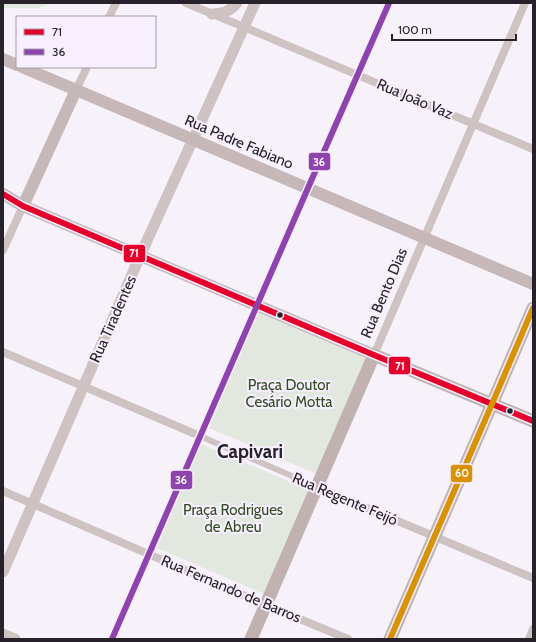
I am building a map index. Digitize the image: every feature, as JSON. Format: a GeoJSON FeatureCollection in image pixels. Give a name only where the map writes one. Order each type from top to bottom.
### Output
{"type":"FeatureCollection","features":[{"type":"Feature","properties":{"kind":"main road"},"geometry":{"type":"LineString","coordinates":[[3,59],[16,65]]}},
{"type":"Feature","properties":{"kind":"main road","name":"Rua Padre Fabiano"},"geometry":{"type":"LineString","coordinates":[[24,68],[533,284]]}},
{"type":"Feature","properties":{"kind":"main road"},"geometry":{"type":"LineString","coordinates":[[23,206],[76,90]]}},
{"type":"Feature","properties":{"kind":"main road"},"geometry":{"type":"LineString","coordinates":[[3,194],[23,206],[257,306],[533,421]]}},
{"type":"Feature","properties":{"kind":"main road"},"geometry":{"type":"LineString","coordinates":[[390,639],[533,308]]}},
{"type":"Feature","properties":{"kind":"main road","name":"Rua Bento Dias"},"geometry":{"type":"LineString","coordinates":[[251,639],[374,355]]}},
{"type":"Feature","properties":{"kind":"street"},"geometry":{"type":"LineString","coordinates":[[110,16],[116,3]]}},
{"type":"Feature","properties":{"kind":"street","name":"Rua João Vaz"},"geometry":{"type":"LineString","coordinates":[[186,3],[533,149]]}},
{"type":"Feature","properties":{"kind":"street"},"geometry":{"type":"LineString","coordinates":[[212,14],[231,10],[237,3]]}},
{"type":"Feature","properties":{"kind":"street"},"geometry":{"type":"LineString","coordinates":[[244,3],[244,27]]}},
{"type":"Feature","properties":{"kind":"street","name":"Rua Tiradentes"},"geometry":{"type":"LineString","coordinates":[[3,572],[140,256],[255,3]]}},
{"type":"Feature","properties":{"kind":"street"},"geometry":{"type":"LineString","coordinates":[[112,639],[389,3]]}},
{"type":"Feature","properties":{"kind":"street","name":"Rua Bento Dias"},"geometry":{"type":"LineString","coordinates":[[374,355],[525,3]]}},
{"type":"Feature","properties":{"kind":"street"},"geometry":{"type":"LineString","coordinates":[[76,90],[87,68]]}},
{"type":"Feature","properties":{"kind":"street"},"geometry":{"type":"LineString","coordinates":[[3,250],[23,206]]}},
{"type":"Feature","properties":{"kind":"street","name":"Rua Regente Feijó"},"geometry":{"type":"LineString","coordinates":[[3,352],[533,578]]}},
{"type":"Feature","properties":{"kind":"street","name":"Rua Fernando de Barros"},"geometry":{"type":"LineString","coordinates":[[3,491],[348,639]]}},
{"type":"Feature","properties":{"kind":"street"},"geometry":{"type":"LineString","coordinates":[[529,639],[533,629]]}},
{"type":"Feature","properties":{"kind":"street"},"geometry":{"type":"LineString","coordinates":[[3,634],[15,639]]}},
{"type":"Feature","properties":{"kind":"green space"},"geometry":{"type":"Polygon","coordinates":[[[3,3],[48,3],[47,5],[39,8],[3,8],[3,3]]]}},
{"type":"Feature","properties":{"kind":"green space","name":"Praça Doutor Cesário Motta"},"geometry":{"type":"Polygon","coordinates":[[[258,312],[368,359],[319,475],[209,428],[258,312]]]}},
{"type":"Feature","properties":{"kind":"green space","name":"Praça Rodrigues de Abreu"},"geometry":{"type":"Polygon","coordinates":[[[201,444],[309,490],[264,594],[157,548],[201,444]]]}},
{"type":"Feature","properties":{"kind":"transit line","name":"36"},"geometry":{"type":"LineString","coordinates":[[112,639],[389,3]]}},
{"type":"Feature","properties":{"kind":"transit line","name":"71"},"geometry":{"type":"LineString","coordinates":[[3,194],[23,206],[533,421]]}},
{"type":"Feature","properties":{"kind":"transit line","name":"60"},"geometry":{"type":"LineString","coordinates":[[390,639],[533,308]]}},
{"type":"Feature","properties":{"kind":"district","name":"Capivari"},"geometry":{"type":"Point","coordinates":[250,451]}}]}
